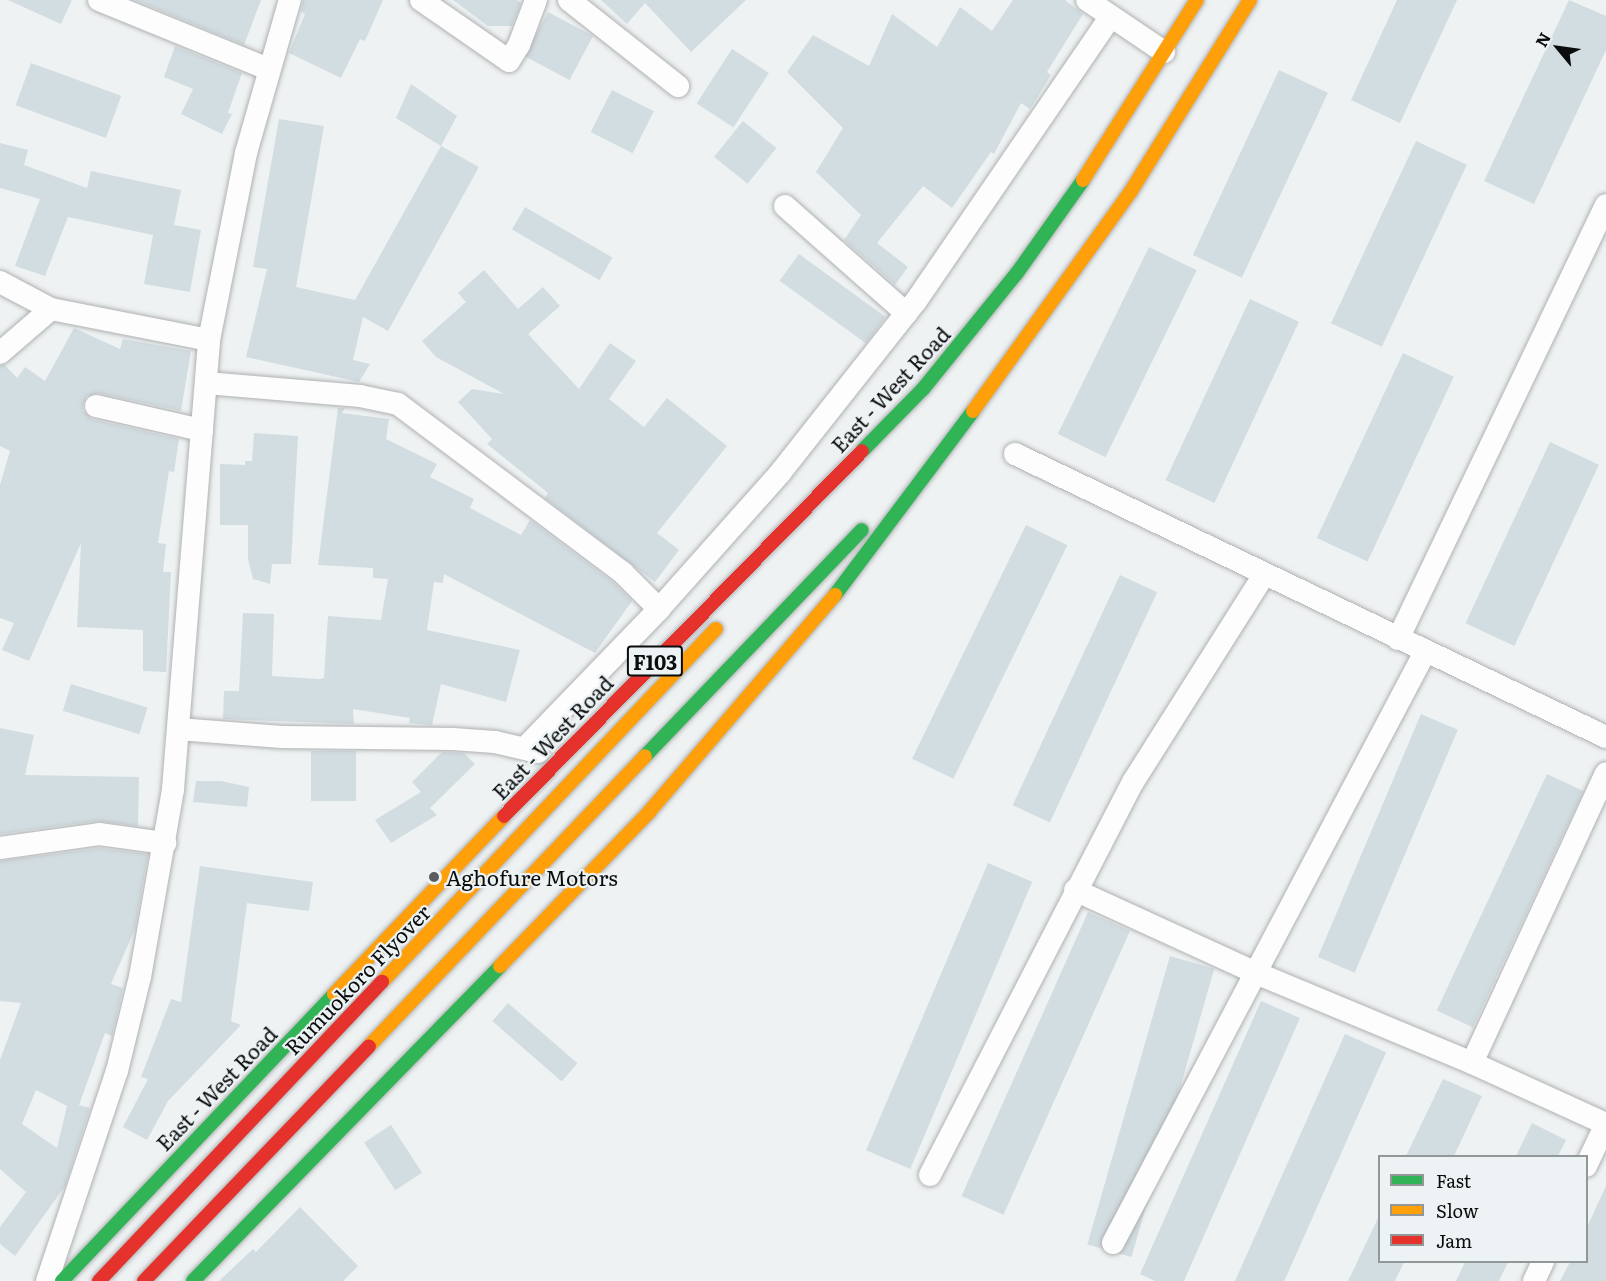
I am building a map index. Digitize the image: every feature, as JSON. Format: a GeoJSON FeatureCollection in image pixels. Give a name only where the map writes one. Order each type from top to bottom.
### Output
{"type":"FeatureCollection","features":[{"type":"Feature","properties":{"kind":"main road","name":"East - West Road"},"geometry":{"type":"LineString","coordinates":[[62,1281],[558,759],[923,389],[1017,273],[1095,163],[1197,0]]}},
{"type":"Feature","properties":{"kind":"main road"},"geometry":{"type":"LineString","coordinates":[[193,1281],[650,812],[829,603],[1131,191],[1250,0]]}},
{"type":"Feature","properties":{"kind":"main road"},"geometry":{"type":"LineString","coordinates":[[776,561],[923,389]]}},
{"type":"Feature","properties":{"kind":"main road"},"geometry":{"type":"LineString","coordinates":[[144,1281],[957,430]]}},
{"type":"Feature","properties":{"kind":"main road","name":"Rumuokoro Flyover"},"geometry":{"type":"LineString","coordinates":[[99,1281],[672,680],[730,614]]}},
{"type":"Feature","properties":{"kind":"street"},"geometry":{"type":"LineString","coordinates":[[99,0],[268,69]]}},
{"type":"Feature","properties":{"kind":"street"},"geometry":{"type":"LineString","coordinates":[[47,1281],[117,1071],[140,977],[165,843],[178,729],[209,340],[227,236],[268,69],[290,0]]}},
{"type":"Feature","properties":{"kind":"street"},"geometry":{"type":"LineString","coordinates":[[421,0],[509,61],[519,45],[536,0]]}},
{"type":"Feature","properties":{"kind":"street"},"geometry":{"type":"LineString","coordinates":[[569,0],[678,86]]}},
{"type":"Feature","properties":{"kind":"street"},"geometry":{"type":"LineString","coordinates":[[1087,0],[1164,52]]}},
{"type":"Feature","properties":{"kind":"street"},"geometry":{"type":"LineString","coordinates":[[525,748],[659,609],[780,473],[906,313],[1111,16]]}},
{"type":"Feature","properties":{"kind":"street"},"geometry":{"type":"LineString","coordinates":[[1398,639],[1606,205]]}},
{"type":"Feature","properties":{"kind":"street"},"geometry":{"type":"LineString","coordinates":[[786,206],[906,313]]}},
{"type":"Feature","properties":{"kind":"street"},"geometry":{"type":"LineString","coordinates":[[0,282],[51,309],[209,340]]}},
{"type":"Feature","properties":{"kind":"street"},"geometry":{"type":"LineString","coordinates":[[0,353],[51,309]]}},
{"type":"Feature","properties":{"kind":"street"},"geometry":{"type":"LineString","coordinates":[[206,383],[360,396],[398,404],[623,573],[659,609]]}},
{"type":"Feature","properties":{"kind":"street"},"geometry":{"type":"LineString","coordinates":[[96,406],[202,430]]}},
{"type":"Feature","properties":{"kind":"street"},"geometry":{"type":"LineString","coordinates":[[1015,454],[1606,737]]}},
{"type":"Feature","properties":{"kind":"street"},"geometry":{"type":"LineString","coordinates":[[930,1175],[1075,890],[1133,782],[1264,574]]}},
{"type":"Feature","properties":{"kind":"street"},"geometry":{"type":"LineString","coordinates":[[1113,1243],[1425,652]]}},
{"type":"Feature","properties":{"kind":"street"},"geometry":{"type":"LineString","coordinates":[[178,729],[282,737],[453,739],[525,748],[558,759]]}},
{"type":"Feature","properties":{"kind":"street"},"geometry":{"type":"LineString","coordinates":[[1472,1063],[1606,773]]}},
{"type":"Feature","properties":{"kind":"street"},"geometry":{"type":"LineString","coordinates":[[0,848],[99,834],[165,843]]}},
{"type":"Feature","properties":{"kind":"street"},"geometry":{"type":"LineString","coordinates":[[1075,890],[1256,973],[1472,1063],[1606,1124],[1588,1164]]}},
{"type":"Feature","properties":{"kind":"street"},"geometry":{"type":"LineString","coordinates":[[1534,1281],[1543,1263]]}},
{"type":"Feature","properties":{"kind":"building"},"geometry":{"type":"Polygon","coordinates":[[[8,0],[72,0],[61,24],[8,0]]]}},
{"type":"Feature","properties":{"kind":"building"},"geometry":{"type":"Polygon","coordinates":[[[135,0],[261,0],[244,45],[135,0]]]}},
{"type":"Feature","properties":{"kind":"building"},"geometry":{"type":"Polygon","coordinates":[[[303,0],[383,0],[365,41],[360,39],[341,78],[289,53],[305,14],[301,12],[303,0]]]}},
{"type":"Feature","properties":{"kind":"building"},"geometry":{"type":"Polygon","coordinates":[[[453,0],[517,0],[521,3],[512,26],[488,26],[453,0]]]}},
{"type":"Feature","properties":{"kind":"building"},"geometry":{"type":"Polygon","coordinates":[[[601,0],[746,0],[691,52],[645,3],[627,24],[601,0]]]}},
{"type":"Feature","properties":{"kind":"building"},"geometry":{"type":"Polygon","coordinates":[[[1013,0],[1065,0],[1083,14],[1047,72],[1051,75],[1030,109],[1021,103],[994,154],[991,152],[952,208],[923,186],[877,243],[908,267],[895,285],[844,240],[861,215],[816,172],[843,128],[787,72],[813,35],[869,66],[892,14],[937,47],[960,7],[992,31],[1013,0]]]}},
{"type":"Feature","properties":{"kind":"building"},"geometry":{"type":"Polygon","coordinates":[[[1397,0],[1457,0],[1400,123],[1351,100],[1397,0]]]}},
{"type":"Feature","properties":{"kind":"building"},"geometry":{"type":"Polygon","coordinates":[[[1569,0],[1606,16],[1606,50],[1534,204],[1484,181],[1569,0]]]}},
{"type":"Feature","properties":{"kind":"building"},"geometry":{"type":"Polygon","coordinates":[[[548,12],[593,36],[570,80],[525,56],[548,12]]]}},
{"type":"Feature","properties":{"kind":"building"},"geometry":{"type":"Polygon","coordinates":[[[175,46],[242,73],[228,113],[232,114],[222,134],[181,114],[193,89],[164,77],[175,46]]]}},
{"type":"Feature","properties":{"kind":"building"},"geometry":{"type":"Polygon","coordinates":[[[732,49],[769,73],[733,127],[697,104],[732,49]]]}},
{"type":"Feature","properties":{"kind":"building"},"geometry":{"type":"Polygon","coordinates":[[[31,63],[121,96],[106,138],[16,105],[31,63]]]}},
{"type":"Feature","properties":{"kind":"building"},"geometry":{"type":"Polygon","coordinates":[[[1279,70],[1328,93],[1242,278],[1193,255],[1279,70]]]}},
{"type":"Feature","properties":{"kind":"building"},"geometry":{"type":"Polygon","coordinates":[[[411,84],[457,116],[441,146],[396,118],[411,84]]]}},
{"type":"Feature","properties":{"kind":"building"},"geometry":{"type":"Polygon","coordinates":[[[612,90],[654,111],[633,153],[591,132],[612,90]]]}},
{"type":"Feature","properties":{"kind":"building"},"geometry":{"type":"Polygon","coordinates":[[[279,119],[324,126],[296,287],[355,300],[441,146],[479,167],[388,331],[363,317],[353,360],[370,364],[359,382],[246,357],[267,269],[253,267],[279,119]]]}},
{"type":"Feature","properties":{"kind":"building"},"geometry":{"type":"Polygon","coordinates":[[[743,121],[776,148],[747,184],[714,157],[743,121]]]}},
{"type":"Feature","properties":{"kind":"building"},"geometry":{"type":"Polygon","coordinates":[[[1416,141],[1467,165],[1382,347],[1331,323],[1416,141]]]}},
{"type":"Feature","properties":{"kind":"building"},"geometry":{"type":"Polygon","coordinates":[[[0,143],[28,150],[24,165],[87,188],[91,171],[181,190],[174,225],[201,230],[190,292],[144,284],[153,235],[68,217],[45,276],[15,266],[40,199],[0,188],[0,143]]]}},
{"type":"Feature","properties":{"kind":"building"},"geometry":{"type":"Polygon","coordinates":[[[525,207],[612,258],[599,280],[512,230],[525,207]]]}},
{"type":"Feature","properties":{"kind":"building"},"geometry":{"type":"Polygon","coordinates":[[[1149,247],[1197,270],[1105,457],[1058,434],[1149,247]]]}},
{"type":"Feature","properties":{"kind":"building"},"geometry":{"type":"Polygon","coordinates":[[[799,254],[886,317],[866,344],[780,281],[799,254]]]}},
{"type":"Feature","properties":{"kind":"building"},"geometry":{"type":"Polygon","coordinates":[[[484,270],[518,309],[543,287],[560,306],[528,334],[579,389],[610,343],[636,361],[609,399],[644,427],[667,398],[727,446],[657,533],[679,550],[655,582],[545,498],[548,493],[487,444],[492,439],[458,402],[472,389],[504,394],[436,357],[422,341],[466,302],[458,293],[484,270]]]}},
{"type":"Feature","properties":{"kind":"building"},"geometry":{"type":"Polygon","coordinates":[[[1250,299],[1299,322],[1214,503],[1165,480],[1250,299]]]}},
{"type":"Feature","properties":{"kind":"building"},"geometry":{"type":"Polygon","coordinates":[[[74,328],[120,349],[123,339],[191,351],[181,411],[98,393],[87,396],[83,404],[83,411],[92,419],[179,439],[174,472],[169,471],[158,543],[166,544],[163,572],[171,572],[166,672],[143,671],[143,630],[77,627],[81,543],[29,661],[2,650],[14,623],[0,618],[0,485],[10,451],[0,446],[0,366],[5,365],[17,378],[25,367],[45,381],[74,328]]]}},
{"type":"Feature","properties":{"kind":"building"},"geometry":{"type":"Polygon","coordinates":[[[1403,353],[1454,377],[1368,562],[1317,538],[1403,353]]]}},
{"type":"Feature","properties":{"kind":"building"},"geometry":{"type":"Polygon","coordinates":[[[338,408],[345,408],[342,413],[389,419],[386,439],[437,464],[430,477],[474,499],[470,508],[521,535],[530,520],[614,583],[632,601],[595,653],[444,574],[443,583],[434,582],[427,630],[520,650],[506,702],[441,684],[432,725],[409,723],[410,718],[353,709],[354,724],[223,719],[224,691],[239,691],[243,613],[274,614],[272,676],[320,679],[324,678],[328,616],[381,620],[388,579],[373,578],[373,568],[318,565],[338,408]]]}},
{"type":"Feature","properties":{"kind":"building"},"geometry":{"type":"Polygon","coordinates":[[[254,433],[298,436],[291,564],[272,564],[270,584],[253,579],[248,559],[248,525],[220,525],[220,464],[245,465],[245,461],[252,461],[254,433]]]}},
{"type":"Feature","properties":{"kind":"building"},"geometry":{"type":"Polygon","coordinates":[[[1550,442],[1599,465],[1514,646],[1465,623],[1550,442]]]}},
{"type":"Feature","properties":{"kind":"building"},"geometry":{"type":"Polygon","coordinates":[[[1026,525],[1067,545],[953,779],[912,759],[1026,525]]]}},
{"type":"Feature","properties":{"kind":"building"},"geometry":{"type":"Polygon","coordinates":[[[1120,575],[1157,592],[1050,823],[1013,805],[1120,575]]]}},
{"type":"Feature","properties":{"kind":"building"},"geometry":{"type":"Polygon","coordinates":[[[71,684],[148,707],[139,734],[63,711],[71,684]]]}},
{"type":"Feature","properties":{"kind":"building"},"geometry":{"type":"Polygon","coordinates":[[[1421,714],[1458,730],[1355,973],[1318,957],[1421,714]]]}},
{"type":"Feature","properties":{"kind":"building"},"geometry":{"type":"Polygon","coordinates":[[[0,728],[34,735],[25,775],[139,777],[138,826],[97,821],[0,834],[0,728]]]}},
{"type":"Feature","properties":{"kind":"building"},"geometry":{"type":"Polygon","coordinates":[[[311,751],[356,751],[356,801],[311,801],[311,751]]]}},
{"type":"Feature","properties":{"kind":"building"},"geometry":{"type":"Polygon","coordinates":[[[442,752],[464,753],[475,764],[430,808],[437,815],[391,843],[375,820],[421,792],[412,782],[442,752]]]}},
{"type":"Feature","properties":{"kind":"building"},"geometry":{"type":"Polygon","coordinates":[[[1547,774],[1583,791],[1473,1027],[1437,1011],[1547,774]]]}},
{"type":"Feature","properties":{"kind":"building"},"geometry":{"type":"Polygon","coordinates":[[[196,781],[221,781],[249,787],[247,807],[193,802],[196,781]]]}},
{"type":"Feature","properties":{"kind":"building"},"geometry":{"type":"Polygon","coordinates":[[[99,848],[148,854],[135,929],[111,984],[123,988],[112,1036],[105,1033],[79,1105],[90,1108],[65,1186],[15,1256],[0,1244],[0,1227],[26,1192],[0,1169],[0,1060],[21,1003],[0,1001],[0,861],[99,848]],[[36,1090],[22,1124],[57,1148],[67,1106],[36,1090]]]}},
{"type":"Feature","properties":{"kind":"building"},"geometry":{"type":"Polygon","coordinates":[[[988,863],[1032,882],[910,1169],[866,1150],[988,863]]]}},
{"type":"Feature","properties":{"kind":"building"},"geometry":{"type":"Polygon","coordinates":[[[200,866],[313,882],[309,911],[247,903],[231,1021],[241,1025],[168,1101],[147,1140],[123,1127],[148,1079],[141,1077],[171,999],[181,1002],[200,866]]]}},
{"type":"Feature","properties":{"kind":"building"},"geometry":{"type":"Polygon","coordinates":[[[1088,912],[1130,931],[1004,1215],[962,1196],[1088,912]]]}},
{"type":"Feature","properties":{"kind":"building"},"geometry":{"type":"Polygon","coordinates":[[[1170,956],[1214,969],[1132,1257],[1087,1244],[1170,956]]]}},
{"type":"Feature","properties":{"kind":"building"},"geometry":{"type":"Polygon","coordinates":[[[1261,1001],[1300,1018],[1184,1281],[1155,1281],[1140,1274],[1261,1001]]]}},
{"type":"Feature","properties":{"kind":"building"},"geometry":{"type":"Polygon","coordinates":[[[508,1003],[577,1063],[562,1081],[492,1021],[508,1003]]]}},
{"type":"Feature","properties":{"kind":"building"},"geometry":{"type":"Polygon","coordinates":[[[1345,1034],[1386,1052],[1284,1281],[1235,1281],[1345,1034]]]}},
{"type":"Feature","properties":{"kind":"building"},"geometry":{"type":"Polygon","coordinates":[[[1443,1079],[1482,1096],[1454,1155],[1406,1155],[1443,1079]]]}},
{"type":"Feature","properties":{"kind":"building"},"geometry":{"type":"Polygon","coordinates":[[[1532,1123],[1566,1140],[1558,1155],[1516,1155],[1532,1123]]]}},
{"type":"Feature","properties":{"kind":"building"},"geometry":{"type":"Polygon","coordinates":[[[391,1125],[422,1173],[395,1190],[364,1142],[391,1125]]]}},
{"type":"Feature","properties":{"kind":"building"},"geometry":{"type":"Polygon","coordinates":[[[1606,1186],[1606,1281],[1560,1281],[1569,1263],[1588,1263],[1588,1225],[1606,1186]]]}},
{"type":"Feature","properties":{"kind":"building"},"geometry":{"type":"Polygon","coordinates":[[[300,1207],[358,1266],[343,1281],[219,1281],[253,1249],[256,1252],[300,1207]]]}},
{"type":"Feature","properties":{"kind":"building"},"geometry":{"type":"Polygon","coordinates":[[[1378,1218],[1378,1263],[1404,1263],[1395,1281],[1348,1281],[1378,1218]]]}},
{"type":"Feature","properties":{"kind":"building"},"geometry":{"type":"Polygon","coordinates":[[[1465,1263],[1508,1263],[1499,1281],[1456,1281],[1465,1263]]]}},
{"type":"Feature","properties":{"kind":"traffic: fast"},"geometry":{"type":"LineString","coordinates":[[862,451],[923,389],[1017,273],[1083,180]]}},
{"type":"Feature","properties":{"kind":"traffic: fast"},"geometry":{"type":"LineString","coordinates":[[835,595],[973,411]]}},
{"type":"Feature","properties":{"kind":"traffic: fast"},"geometry":{"type":"LineString","coordinates":[[645,756],[862,530]]}},
{"type":"Feature","properties":{"kind":"traffic: fast"},"geometry":{"type":"LineString","coordinates":[[193,1281],[500,966]]}},
{"type":"Feature","properties":{"kind":"traffic: fast"},"geometry":{"type":"LineString","coordinates":[[62,1281],[334,994]]}},
{"type":"Feature","properties":{"kind":"traffic: slow"},"geometry":{"type":"LineString","coordinates":[[1083,180],[1197,0]]}},
{"type":"Feature","properties":{"kind":"traffic: slow"},"geometry":{"type":"LineString","coordinates":[[973,411],[1131,191],[1250,0]]}},
{"type":"Feature","properties":{"kind":"traffic: slow"},"geometry":{"type":"LineString","coordinates":[[500,966],[649,812],[835,595]]}},
{"type":"Feature","properties":{"kind":"traffic: slow"},"geometry":{"type":"LineString","coordinates":[[382,982],[716,629]]}},
{"type":"Feature","properties":{"kind":"traffic: slow"},"geometry":{"type":"LineString","coordinates":[[369,1046],[645,756]]}},
{"type":"Feature","properties":{"kind":"traffic: slow"},"geometry":{"type":"LineString","coordinates":[[334,994],[504,816]]}},
{"type":"Feature","properties":{"kind":"traffic: jam"},"geometry":{"type":"LineString","coordinates":[[504,816],[862,451]]}},
{"type":"Feature","properties":{"kind":"traffic: jam"},"geometry":{"type":"LineString","coordinates":[[99,1281],[382,982]]}},
{"type":"Feature","properties":{"kind":"traffic: jam"},"geometry":{"type":"LineString","coordinates":[[144,1281],[369,1046]]}},
{"type":"Feature","properties":{"kind":"place","name":"Aghofure Motors"},"geometry":{"type":"Point","coordinates":[434,877]}}]}
